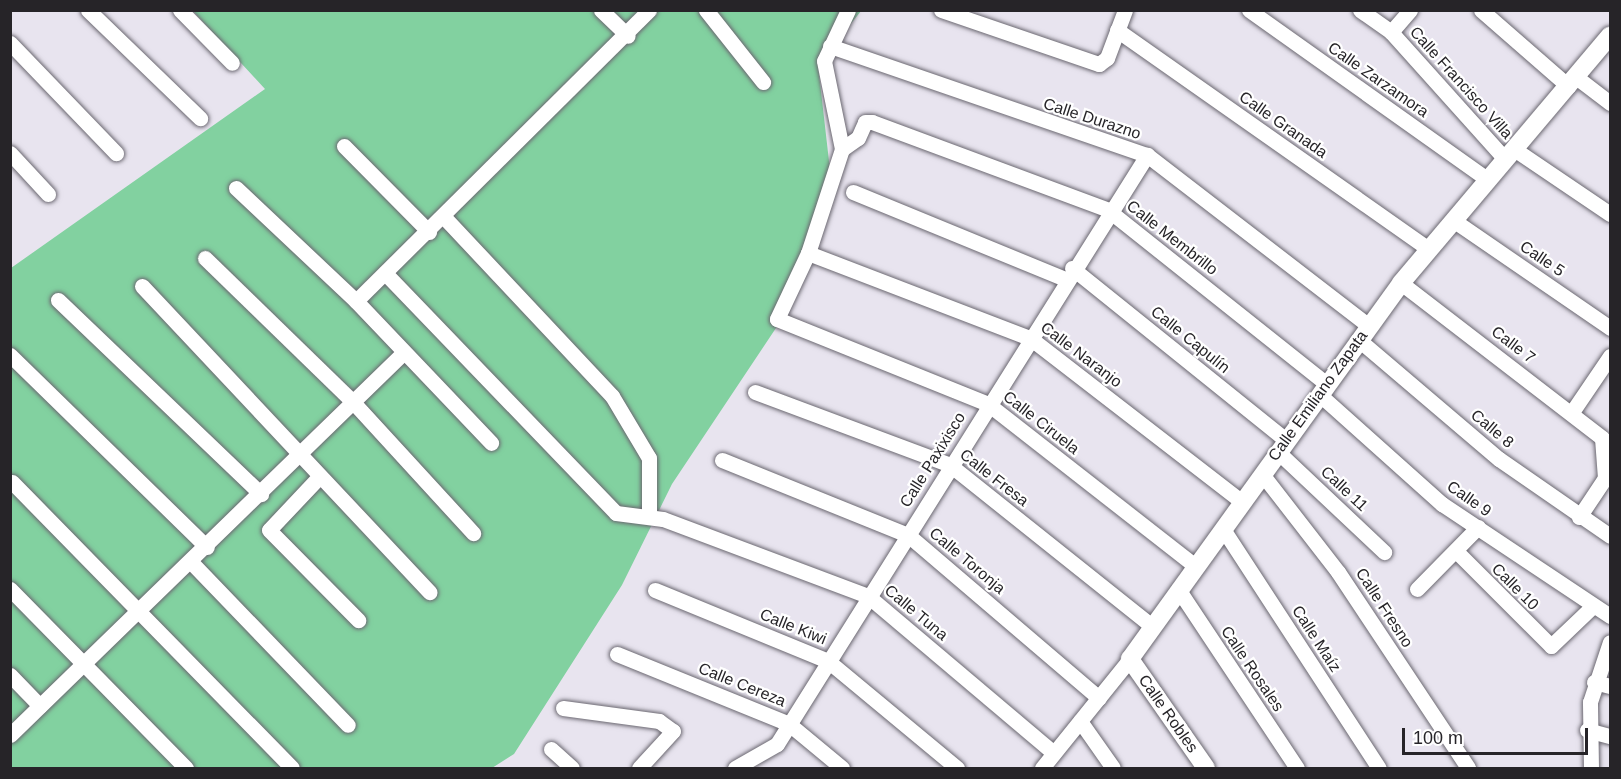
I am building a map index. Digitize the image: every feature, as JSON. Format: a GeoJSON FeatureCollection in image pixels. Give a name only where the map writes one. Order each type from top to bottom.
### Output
{"type":"FeatureCollection","features":[{"type":"Feature","properties":{"kind":"main road","name":"Calle Emiliano Zapata"},"geometry":{"type":"LineString","coordinates":[[1130,659],[1178,589],[1401,283],[1487,179],[1611,36]]}},
{"type":"Feature","properties":{"kind":"main road","name":"Calle Robles"},"geometry":{"type":"LineString","coordinates":[[1130,659],[1206,768]]}},
{"type":"Feature","properties":{"kind":"street"},"geometry":{"type":"LineString","coordinates":[[88,10],[200,118]]}},
{"type":"Feature","properties":{"kind":"street"},"geometry":{"type":"LineString","coordinates":[[180,10],[232,63]]}},
{"type":"Feature","properties":{"kind":"street"},"geometry":{"type":"LineString","coordinates":[[601,10],[628,36]]}},
{"type":"Feature","properties":{"kind":"street"},"geometry":{"type":"LineString","coordinates":[[356,301],[429,232],[605,51],[628,36],[649,10]]}},
{"type":"Feature","properties":{"kind":"street"},"geometry":{"type":"LineString","coordinates":[[706,10],[764,82]]}},
{"type":"Feature","properties":{"kind":"street"},"geometry":{"type":"LineString","coordinates":[[808,253],[842,149],[824,61],[848,10]]}},
{"type":"Feature","properties":{"kind":"street"},"geometry":{"type":"LineString","coordinates":[[941,10],[1099,64],[1125,10]]}},
{"type":"Feature","properties":{"kind":"street","name":"Calle Zarzamora"},"geometry":{"type":"LineString","coordinates":[[1249,10],[1487,179]]}},
{"type":"Feature","properties":{"kind":"street","name":"Calle Francisco Villa"},"geometry":{"type":"LineString","coordinates":[[1360,10],[1391,32],[1509,154]]}},
{"type":"Feature","properties":{"kind":"street"},"geometry":{"type":"LineString","coordinates":[[1391,32],[1410,10]]}},
{"type":"Feature","properties":{"kind":"street"},"geometry":{"type":"LineString","coordinates":[[1481,10],[1572,81],[1611,104]]}},
{"type":"Feature","properties":{"kind":"street","name":"Calle Granada"},"geometry":{"type":"LineString","coordinates":[[1116,30],[1429,249]]}},
{"type":"Feature","properties":{"kind":"street"},"geometry":{"type":"LineString","coordinates":[[11,45],[116,153]]}},
{"type":"Feature","properties":{"kind":"street","name":"Calle Durazno"},"geometry":{"type":"LineString","coordinates":[[830,46],[1147,155],[1364,333]]}},
{"type":"Feature","properties":{"kind":"street","name":"Calle Membrillo"},"geometry":{"type":"LineString","coordinates":[[842,149],[858,138],[865,122],[872,122],[1108,210],[1324,389]]}},
{"type":"Feature","properties":{"kind":"street"},"geometry":{"type":"LineString","coordinates":[[344,146],[429,232]]}},
{"type":"Feature","properties":{"kind":"street"},"geometry":{"type":"LineString","coordinates":[[10,153],[48,194]]}},
{"type":"Feature","properties":{"kind":"street"},"geometry":{"type":"LineString","coordinates":[[1509,154],[1611,214]]}},
{"type":"Feature","properties":{"kind":"street","name":"Calle Paxixisco"},"geometry":{"type":"LineString","coordinates":[[735,768],[777,744],[1030,338],[1068,273],[1108,210],[1147,155]]}},
{"type":"Feature","properties":{"kind":"street"},"geometry":{"type":"LineString","coordinates":[[236,188],[356,301],[491,443]]}},
{"type":"Feature","properties":{"kind":"street","name":"Calle Capulín"},"geometry":{"type":"LineString","coordinates":[[853,192],[1068,273],[1282,446]]}},
{"type":"Feature","properties":{"kind":"street"},"geometry":{"type":"LineString","coordinates":[[443,216],[612,396],[649,458],[656,516]]}},
{"type":"Feature","properties":{"kind":"street","name":"Calle 5"},"geometry":{"type":"LineString","coordinates":[[1453,220],[1611,328]]}},
{"type":"Feature","properties":{"kind":"street","name":"Calle Ciruela"},"geometry":{"type":"LineString","coordinates":[[808,253],[777,319],[988,404],[1195,566]]}},
{"type":"Feature","properties":{"kind":"street","name":"Calle Naranjo"},"geometry":{"type":"LineString","coordinates":[[808,253],[1030,338],[1242,502]]}},
{"type":"Feature","properties":{"kind":"street"},"geometry":{"type":"LineString","coordinates":[[205,258],[353,402],[473,533]]}},
{"type":"Feature","properties":{"kind":"street","name":"Calle Tuna"},"geometry":{"type":"LineString","coordinates":[[384,273],[616,513],[656,516],[868,596],[1054,753]]}},
{"type":"Feature","properties":{"kind":"street","name":"Calle 7"},"geometry":{"type":"LineString","coordinates":[[1401,283],[1572,412],[1602,438],[1605,478],[1579,517]]}},
{"type":"Feature","properties":{"kind":"street"},"geometry":{"type":"LineString","coordinates":[[142,286],[297,456],[429,592]]}},
{"type":"Feature","properties":{"kind":"street"},"geometry":{"type":"LineString","coordinates":[[58,300],[261,494]]}},
{"type":"Feature","properties":{"kind":"street","name":"Calle 8"},"geometry":{"type":"LineString","coordinates":[[1364,333],[1499,459],[1579,517],[1611,536]]}},
{"type":"Feature","properties":{"kind":"street"},"geometry":{"type":"LineString","coordinates":[[10,735],[140,614],[404,352]]}},
{"type":"Feature","properties":{"kind":"street"},"geometry":{"type":"LineString","coordinates":[[10,356],[207,547]]}},
{"type":"Feature","properties":{"kind":"street"},"geometry":{"type":"LineString","coordinates":[[1572,412],[1611,356]]}},
{"type":"Feature","properties":{"kind":"street","name":"Calle 9"},"geometry":{"type":"LineString","coordinates":[[1324,389],[1442,504],[1592,608],[1611,616]]}},
{"type":"Feature","properties":{"kind":"street","name":"Calle Fresa"},"geometry":{"type":"LineString","coordinates":[[755,392],[950,465],[1152,626]]}},
{"type":"Feature","properties":{"kind":"street","name":"Calle 11"},"geometry":{"type":"LineString","coordinates":[[1282,446],[1384,552]]}},
{"type":"Feature","properties":{"kind":"street","name":"Calle Toronja"},"geometry":{"type":"LineString","coordinates":[[722,460],[908,535],[1100,698]]}},
{"type":"Feature","properties":{"kind":"street","name":"Calle Fresno"},"geometry":{"type":"LineString","coordinates":[[1262,474],[1338,572],[1468,768]]}},
{"type":"Feature","properties":{"kind":"street"},"geometry":{"type":"LineString","coordinates":[[318,478],[269,530],[358,620]]}},
{"type":"Feature","properties":{"kind":"street"},"geometry":{"type":"LineString","coordinates":[[12,482],[292,768]]}},
{"type":"Feature","properties":{"kind":"street"},"geometry":{"type":"LineString","coordinates":[[1417,589],[1457,552],[1478,527]]}},
{"type":"Feature","properties":{"kind":"street","name":"Calle Maíz"},"geometry":{"type":"LineString","coordinates":[[1223,529],[1379,768]]}},
{"type":"Feature","properties":{"kind":"street","name":"Calle 10"},"geometry":{"type":"LineString","coordinates":[[1457,552],[1551,646],[1592,608]]}},
{"type":"Feature","properties":{"kind":"street"},"geometry":{"type":"LineString","coordinates":[[191,562],[348,725]]}},
{"type":"Feature","properties":{"kind":"street"},"geometry":{"type":"LineString","coordinates":[[10,589],[186,768]]}},
{"type":"Feature","properties":{"kind":"street","name":"Calle Rosales"},"geometry":{"type":"LineString","coordinates":[[1178,589],[1297,768]]}},
{"type":"Feature","properties":{"kind":"street","name":"Calle Kiwi"},"geometry":{"type":"LineString","coordinates":[[655,590],[828,661],[957,768]]}},
{"type":"Feature","properties":{"kind":"street"},"geometry":{"type":"LineString","coordinates":[[1591,768],[1587,730],[1594,682],[1611,642]]}},
{"type":"Feature","properties":{"kind":"street","name":"Calle Cereza"},"geometry":{"type":"LineString","coordinates":[[617,654],[789,724],[842,768]]}},
{"type":"Feature","properties":{"kind":"street","name":"Calle Emiliano Zapata"},"geometry":{"type":"LineString","coordinates":[[1042,768],[1130,659]]}},
{"type":"Feature","properties":{"kind":"street"},"geometry":{"type":"LineString","coordinates":[[10,675],[40,706]]}},
{"type":"Feature","properties":{"kind":"street"},"geometry":{"type":"LineString","coordinates":[[1594,682],[1611,687]]}},
{"type":"Feature","properties":{"kind":"street"},"geometry":{"type":"LineString","coordinates":[[563,708],[652,719],[673,731],[639,768]]}},
{"type":"Feature","properties":{"kind":"street"},"geometry":{"type":"LineString","coordinates":[[1080,721],[1113,768]]}},
{"type":"Feature","properties":{"kind":"street"},"geometry":{"type":"LineString","coordinates":[[1587,730],[1611,736]]}},
{"type":"Feature","properties":{"kind":"street"},"geometry":{"type":"LineString","coordinates":[[552,748],[572,768]]}},
{"type":"Feature","properties":{"kind":"street"},"geometry":{"type":"LineString","coordinates":[[755,758],[767,768]]}},
{"type":"Feature","properties":{"kind":"green space"},"geometry":{"type":"Polygon","coordinates":[[[193,11],[861,11],[818,65],[830,170],[780,322],[672,484],[622,585],[514,754],[492,768],[11,768],[11,268],[265,89],[193,11]]]}}]}
